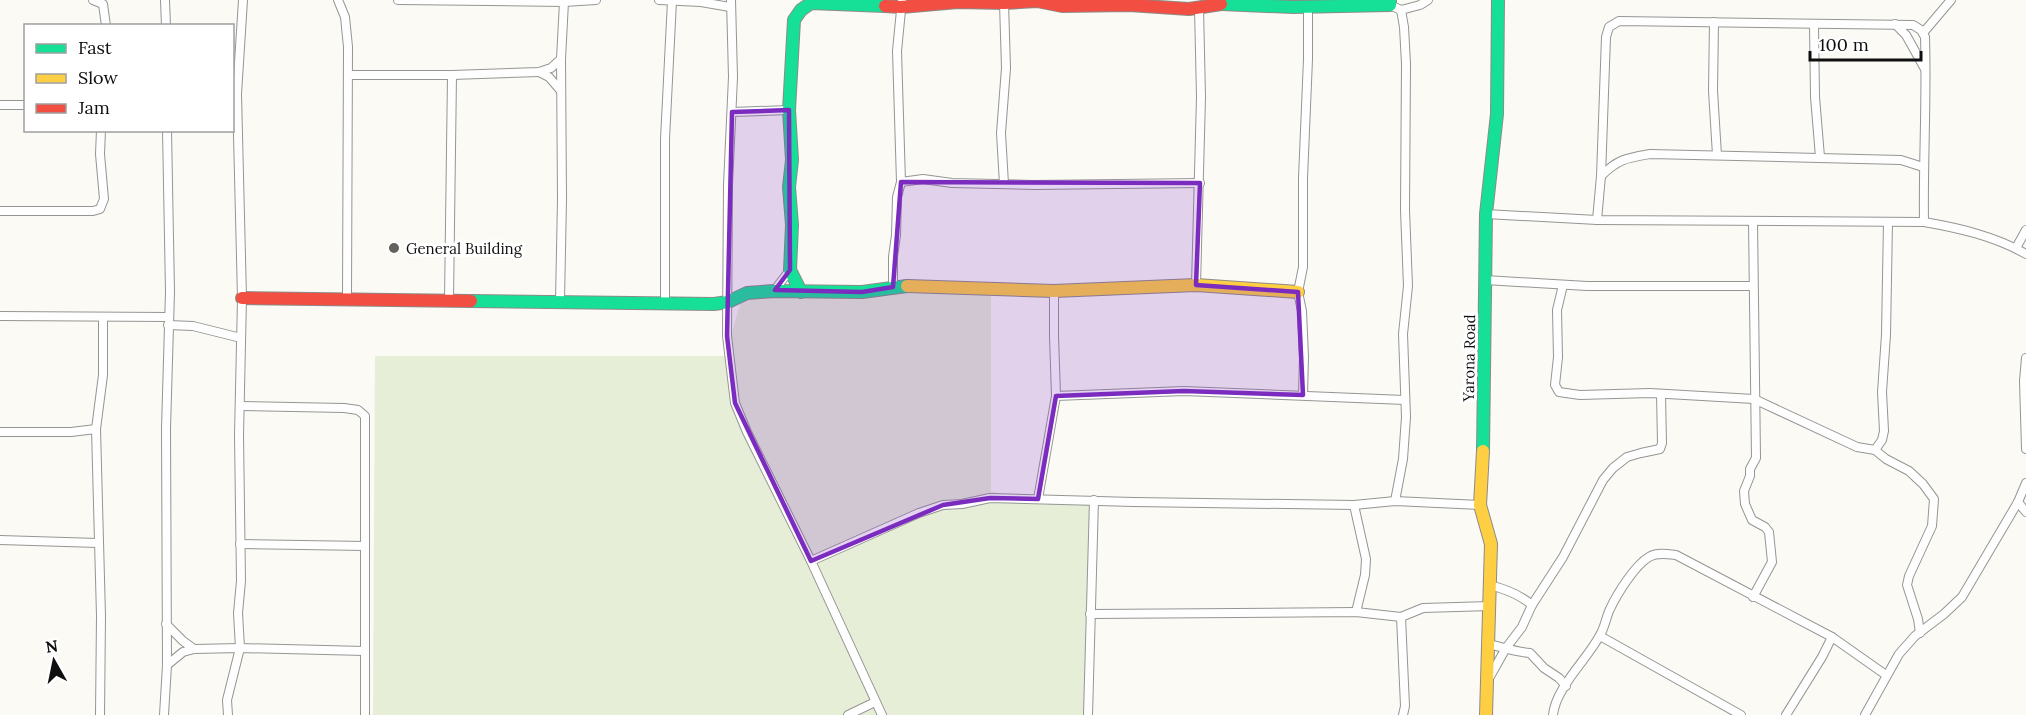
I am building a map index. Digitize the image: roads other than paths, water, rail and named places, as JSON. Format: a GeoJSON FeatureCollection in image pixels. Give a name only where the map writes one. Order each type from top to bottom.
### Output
{"type":"FeatureCollection","features":[{"type":"Feature","properties":{"kind":"street"},"geometry":{"type":"LineString","coordinates":[[93,0],[103,4],[106,24]]}},
{"type":"Feature","properties":{"kind":"street"},"geometry":{"type":"LineString","coordinates":[[165,0],[166,24]]}},
{"type":"Feature","properties":{"kind":"street"},"geometry":{"type":"LineString","coordinates":[[228,715],[227,700],[240,648],[238,613],[241,581],[242,298],[237,94],[243,0]]}},
{"type":"Feature","properties":{"kind":"street"},"geometry":{"type":"LineString","coordinates":[[338,0],[345,17],[347,31],[346,298]]}},
{"type":"Feature","properties":{"kind":"street"},"geometry":{"type":"LineString","coordinates":[[398,0],[564,2],[596,0]]}},
{"type":"Feature","properties":{"kind":"street"},"geometry":{"type":"LineString","coordinates":[[659,0],[730,4],[733,77],[727,336],[735,403],[882,715]]}},
{"type":"Feature","properties":{"kind":"street"},"geometry":{"type":"LineString","coordinates":[[801,292],[790,270],[792,225],[789,187],[792,160],[789,110],[794,20],[798,11],[811,3],[1037,2],[1062,6],[1129,5],[1199,8],[1221,4],[1308,7],[1420,5],[1428,0]]}},
{"type":"Feature","properties":{"kind":"street","name":"Yarona Road"},"geometry":{"type":"LineString","coordinates":[[1486,715],[1491,544],[1480,505],[1483,448],[1486,214],[1497,114],[1498,0]]}},
{"type":"Feature","properties":{"kind":"street"},"geometry":{"type":"LineString","coordinates":[[1923,33],[1951,0]]}},
{"type":"Feature","properties":{"kind":"street"},"geometry":{"type":"LineString","coordinates":[[665,303],[665,140],[672,1]]}},
{"type":"Feature","properties":{"kind":"street"},"geometry":{"type":"LineString","coordinates":[[560,301],[561,59],[564,2]]}},
{"type":"Feature","properties":{"kind":"street"},"geometry":{"type":"LineString","coordinates":[[1004,3],[1006,68],[1001,133],[1004,184]]}},
{"type":"Feature","properties":{"kind":"street"},"geometry":{"type":"LineString","coordinates":[[893,287],[897,197],[901,182],[897,61],[901,4]]}},
{"type":"Feature","properties":{"kind":"street"},"geometry":{"type":"LineString","coordinates":[[1394,5],[1404,27],[1406,64],[1405,210],[1408,286],[1403,334],[1404,459],[1395,501]]}},
{"type":"Feature","properties":{"kind":"street"},"geometry":{"type":"LineString","coordinates":[[1303,394],[1302,311],[1298,292],[1303,267],[1308,7]]}},
{"type":"Feature","properties":{"kind":"street"},"geometry":{"type":"LineString","coordinates":[[1196,285],[1201,97],[1199,8]]}},
{"type":"Feature","properties":{"kind":"street"},"geometry":{"type":"LineString","coordinates":[[1597,220],[1601,176],[1606,37],[1609,27],[1619,21],[1913,25],[1925,37],[1924,222]]}},
{"type":"Feature","properties":{"kind":"street"},"geometry":{"type":"LineString","coordinates":[[1714,22],[1713,90],[1717,154]]}},
{"type":"Feature","properties":{"kind":"street"},"geometry":{"type":"LineString","coordinates":[[1895,24],[1906,35],[1926,72]]}},
{"type":"Feature","properties":{"kind":"street"},"geometry":{"type":"LineString","coordinates":[[1814,25],[1815,97],[1820,157]]}},
{"type":"Feature","properties":{"kind":"street"},"geometry":{"type":"LineString","coordinates":[[348,75],[539,72],[551,68],[561,59]]}},
{"type":"Feature","properties":{"kind":"street"},"geometry":{"type":"LineString","coordinates":[[539,72],[549,77],[561,91]]}},
{"type":"Feature","properties":{"kind":"street"},"geometry":{"type":"LineString","coordinates":[[449,300],[452,75]]}},
{"type":"Feature","properties":{"kind":"street"},"geometry":{"type":"LineString","coordinates":[[0,105],[24,105]]}},
{"type":"Feature","properties":{"kind":"street"},"geometry":{"type":"LineString","coordinates":[[732,112],[789,110]]}},
{"type":"Feature","properties":{"kind":"street"},"geometry":{"type":"LineString","coordinates":[[0,211],[100,209],[104,199],[101,132]]}},
{"type":"Feature","properties":{"kind":"street"},"geometry":{"type":"LineString","coordinates":[[165,715],[167,665],[165,623],[167,132]]}},
{"type":"Feature","properties":{"kind":"street"},"geometry":{"type":"LineString","coordinates":[[1601,176],[1613,163],[1625,158],[1650,154],[1901,160],[1923,167]]}},
{"type":"Feature","properties":{"kind":"street"},"geometry":{"type":"LineString","coordinates":[[901,182],[923,179],[952,183],[1004,184],[1200,183]]}},
{"type":"Feature","properties":{"kind":"street"},"geometry":{"type":"LineString","coordinates":[[1486,214],[1597,220],[1924,222],[1986,236],[2026,254]]}},
{"type":"Feature","properties":{"kind":"street"},"geometry":{"type":"LineString","coordinates":[[1753,221],[1752,286],[1755,337],[1756,458],[1750,469],[1750,476],[1744,491],[1744,504],[1752,520],[1769,532],[1772,562],[1753,597]]}},
{"type":"Feature","properties":{"kind":"street"},"geometry":{"type":"LineString","coordinates":[[1875,450],[1882,440],[1884,431],[1882,392],[1886,335],[1888,222]]}},
{"type":"Feature","properties":{"kind":"street"},"geometry":{"type":"LineString","coordinates":[[2016,248],[2026,230]]}},
{"type":"Feature","properties":{"kind":"street"},"geometry":{"type":"LineString","coordinates":[[774,291],[790,270]]}},
{"type":"Feature","properties":{"kind":"street"},"geometry":{"type":"LineString","coordinates":[[1485,280],[1563,285],[1752,286]]}},
{"type":"Feature","properties":{"kind":"street"},"geometry":{"type":"LineString","coordinates":[[242,298],[714,304],[728,302],[747,293],[862,292],[915,285],[1054,291],[1196,285],[1298,292]]}},
{"type":"Feature","properties":{"kind":"street"},"geometry":{"type":"LineString","coordinates":[[1563,285],[1557,310],[1558,357],[1555,386],[1559,392],[1580,395],[1661,394],[1754,399],[1857,447],[1875,450],[1886,459],[1909,471],[1923,484],[1934,499],[1932,526],[1907,585],[1920,633]]}},
{"type":"Feature","properties":{"kind":"street"},"geometry":{"type":"LineString","coordinates":[[1038,499],[1056,396],[1054,291]]}},
{"type":"Feature","properties":{"kind":"street"},"geometry":{"type":"LineString","coordinates":[[0,316],[103,317],[168,321],[241,338]]}},
{"type":"Feature","properties":{"kind":"street"},"geometry":{"type":"LineString","coordinates":[[100,715],[101,616],[96,429],[103,375],[103,317]]}},
{"type":"Feature","properties":{"kind":"street"},"geometry":{"type":"LineString","coordinates":[[2026,358],[2024,381],[2026,449]]}},
{"type":"Feature","properties":{"kind":"street"},"geometry":{"type":"LineString","coordinates":[[1056,396],[1184,391],[1303,394],[1405,400]]}},
{"type":"Feature","properties":{"kind":"street"},"geometry":{"type":"LineString","coordinates":[[1488,681],[1568,548],[1603,480],[1627,457],[1660,449],[1662,443],[1661,394]]}},
{"type":"Feature","properties":{"kind":"street"},"geometry":{"type":"LineString","coordinates":[[240,406],[344,408],[358,410],[365,416],[365,715]]}},
{"type":"Feature","properties":{"kind":"street"},"geometry":{"type":"LineString","coordinates":[[0,432],[71,432],[96,429]]}},
{"type":"Feature","properties":{"kind":"street"},"geometry":{"type":"LineString","coordinates":[[1865,715],[1899,654],[1962,597],[2018,502],[2026,483]]}},
{"type":"Feature","properties":{"kind":"street"},"geometry":{"type":"LineString","coordinates":[[811,561],[919,513],[943,505],[962,504],[990,498],[1354,505],[1395,501],[1480,505]]}},
{"type":"Feature","properties":{"kind":"street"},"geometry":{"type":"LineString","coordinates":[[1088,715],[1094,500]]}},
{"type":"Feature","properties":{"kind":"street"},"geometry":{"type":"LineString","coordinates":[[2018,502],[2026,512]]}},
{"type":"Feature","properties":{"kind":"street"},"geometry":{"type":"LineString","coordinates":[[1354,505],[1366,559],[1365,575],[1356,612]]}},
{"type":"Feature","properties":{"kind":"street"},"geometry":{"type":"LineString","coordinates":[[0,540],[98,543]]}},
{"type":"Feature","properties":{"kind":"street"},"geometry":{"type":"LineString","coordinates":[[240,544],[365,546]]}},
{"type":"Feature","properties":{"kind":"street"},"geometry":{"type":"LineString","coordinates":[[1553,715],[1557,700],[1600,636],[1608,611],[1619,592],[1651,555],[1676,555],[1832,637],[1886,675]]}},
{"type":"Feature","properties":{"kind":"street"},"geometry":{"type":"LineString","coordinates":[[1489,585],[1508,590],[1523,597],[1532,605]]}},
{"type":"Feature","properties":{"kind":"street"},"geometry":{"type":"LineString","coordinates":[[1090,614],[1356,612],[1401,617],[1423,608],[1490,606]]}},
{"type":"Feature","properties":{"kind":"street"},"geometry":{"type":"LineString","coordinates":[[1401,617],[1405,706],[1403,715]]}},
{"type":"Feature","properties":{"kind":"street"},"geometry":{"type":"LineString","coordinates":[[165,623],[194,649]]}},
{"type":"Feature","properties":{"kind":"street"},"geometry":{"type":"LineString","coordinates":[[1600,636],[1741,715]]}},
{"type":"Feature","properties":{"kind":"street"},"geometry":{"type":"LineString","coordinates":[[1786,715],[1832,637]]}},
{"type":"Feature","properties":{"kind":"street"},"geometry":{"type":"LineString","coordinates":[[1488,644],[1512,651],[1530,653],[1566,686]]}},
{"type":"Feature","properties":{"kind":"street"},"geometry":{"type":"LineString","coordinates":[[167,665],[183,652],[194,649],[365,651]]}},
{"type":"Feature","properties":{"kind":"street"},"geometry":{"type":"LineString","coordinates":[[848,715],[875,702]]}},
{"type":"Feature","properties":{"kind":"place","name":"General Building"},"geometry":{"type":"Point","coordinates":[394,248]}}]}
